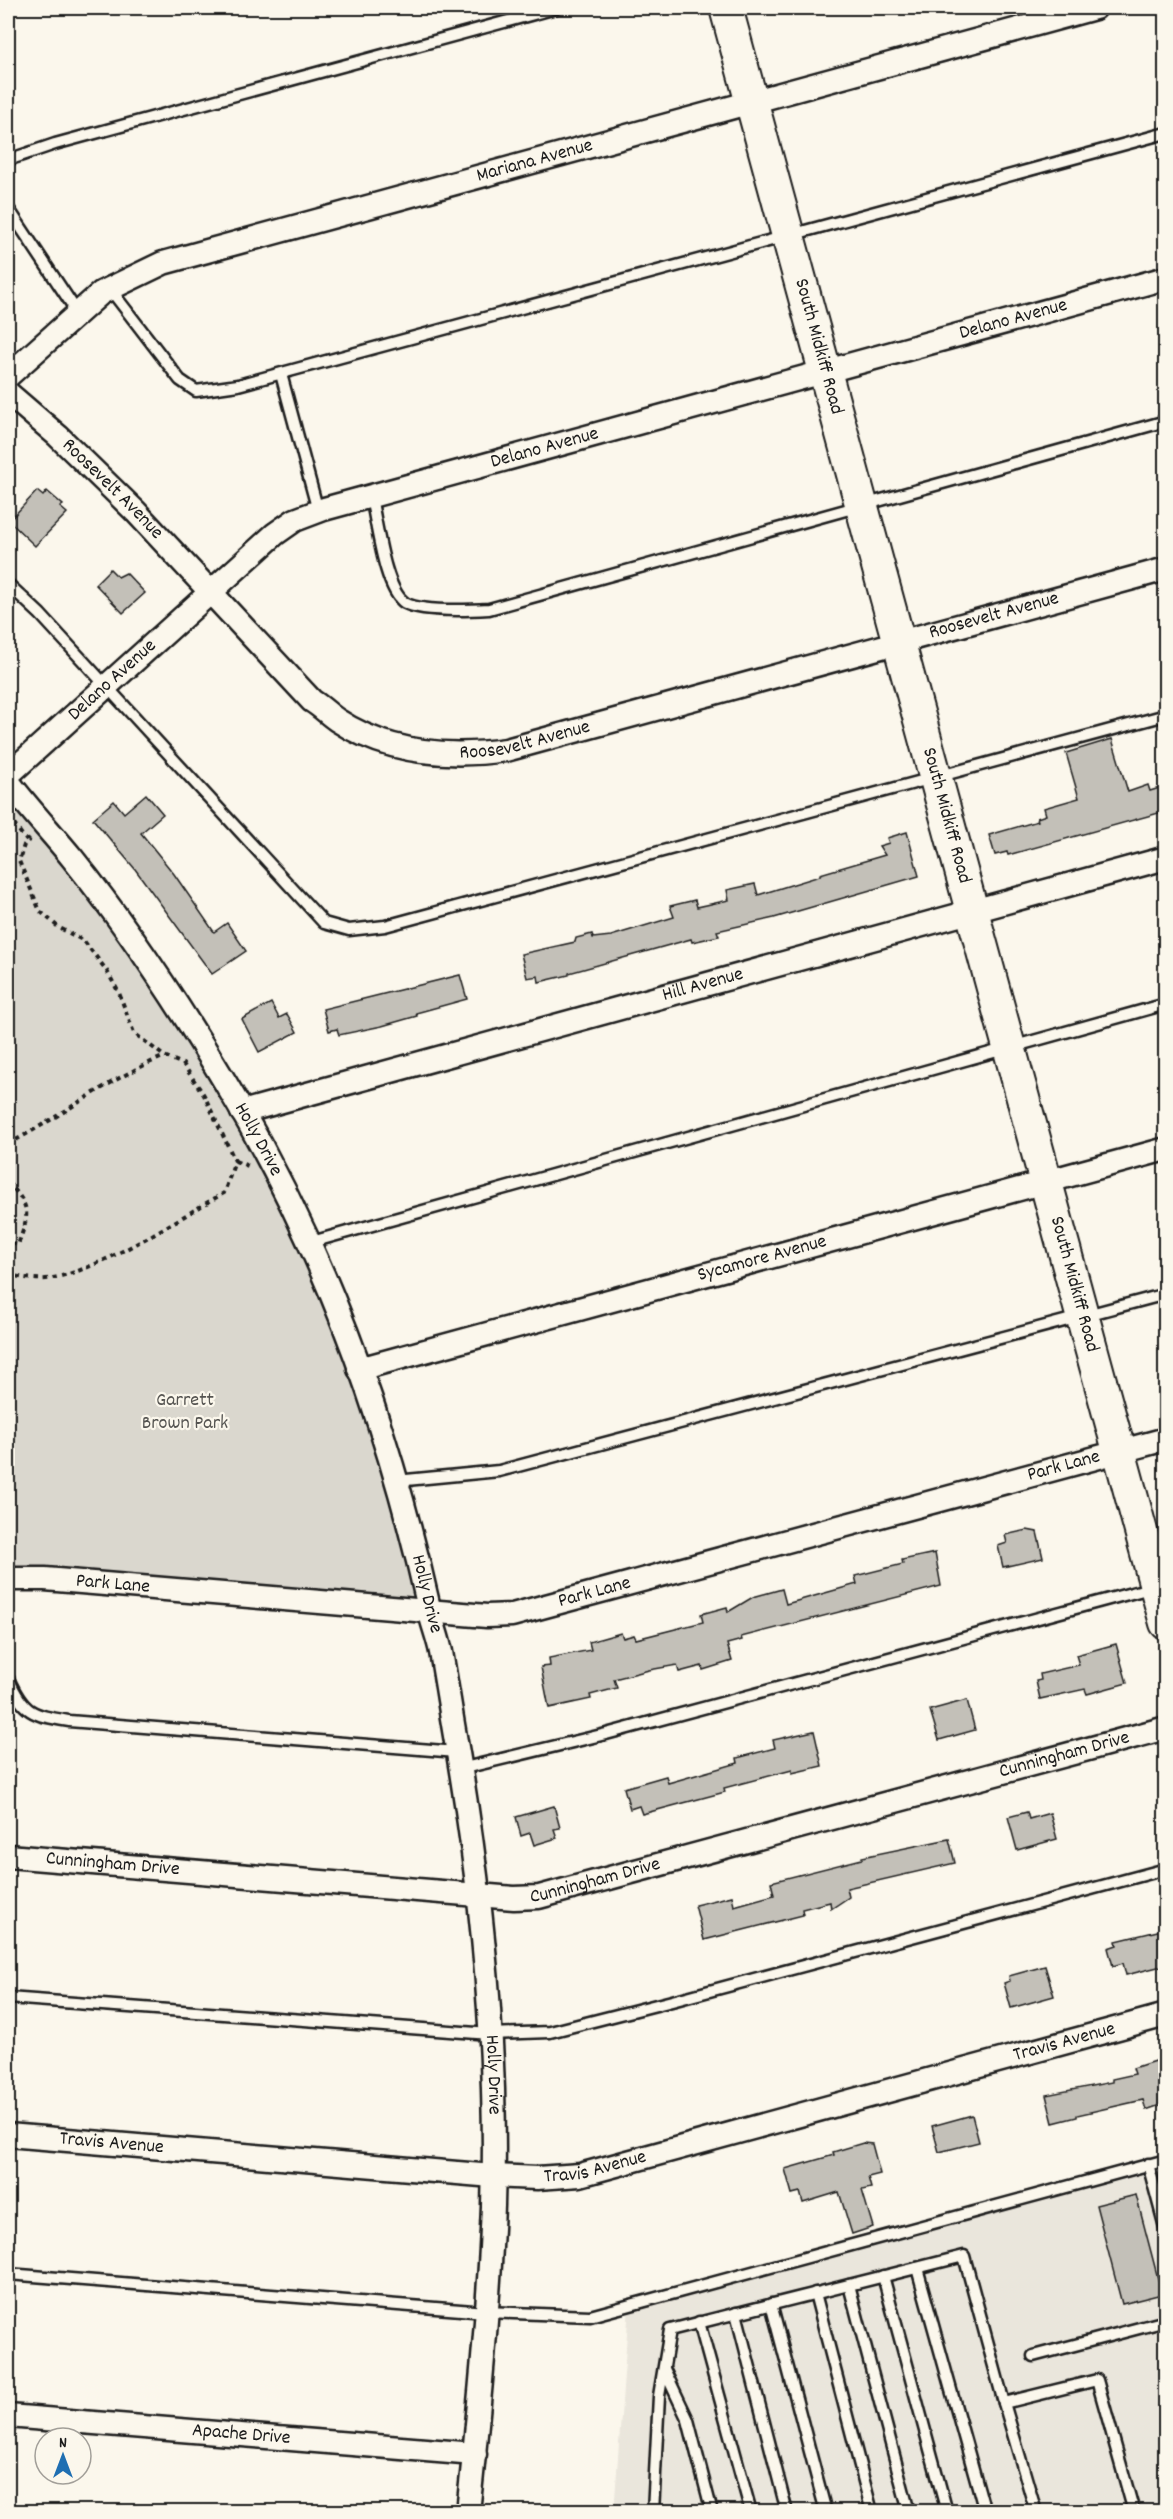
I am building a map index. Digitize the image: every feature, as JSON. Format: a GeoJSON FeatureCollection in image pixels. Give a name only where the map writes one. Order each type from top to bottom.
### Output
{"type":"FeatureCollection","features":[{"type":"Feature","properties":{"kind":"main road","name":"South Midkiff Road"},"geometry":{"type":"LineString","coordinates":[[726,8],[1118,1452],[1160,1585],[1166,1623]]}},
{"type":"Feature","properties":{"kind":"street","name":"Mariana Avenue"},"geometry":{"type":"LineString","coordinates":[[8,376],[77,312],[110,289],[139,273],[171,261],[1095,8]]}},
{"type":"Feature","properties":{"kind":"street","name":"Delano Avenue"},"geometry":{"type":"LineString","coordinates":[[8,775],[283,528],[318,511],[1166,278]]}},
{"type":"Feature","properties":{"kind":"street","name":"Roosevelt Avenue"},"geometry":{"type":"LineString","coordinates":[[8,393],[85,461],[213,591],[279,663],[295,685],[330,716],[382,742],[436,754],[466,755],[506,750],[1166,569]]}},
{"type":"Feature","properties":{"kind":"street","name":"Holly Drive"},"geometry":{"type":"LineString","coordinates":[[8,781],[93,885],[171,996],[242,1112],[284,1191],[308,1243],[359,1369],[396,1481],[440,1647],[479,1895],[490,2034],[493,2176],[486,2312],[475,2454],[468,2511]]}},
{"type":"Feature","properties":{"kind":"street","name":"Hill Avenue"},"geometry":{"type":"LineString","coordinates":[[242,1112],[1166,858]]}},
{"type":"Feature","properties":{"kind":"street","name":"Sycamore Avenue"},"geometry":{"type":"LineString","coordinates":[[359,1369],[1166,1149]]}},
{"type":"Feature","properties":{"kind":"street","name":"Park Lane"},"geometry":{"type":"LineString","coordinates":[[8,1579],[45,1579],[487,1616],[528,1612],[1166,1439]]}},
{"type":"Feature","properties":{"kind":"street","name":"Cunningham Drive"},"geometry":{"type":"LineString","coordinates":[[8,1856],[514,1898],[547,1896],[1166,1728]]}},
{"type":"Feature","properties":{"kind":"street","name":"Travis Avenue"},"geometry":{"type":"LineString","coordinates":[[8,2135],[493,2176],[537,2178],[588,2173],[1166,2015]]}},
{"type":"Feature","properties":{"kind":"street","name":"Apache Drive"},"geometry":{"type":"LineString","coordinates":[[8,2416],[475,2454]]}},
{"type":"Feature","properties":{"kind":"lane"},"geometry":{"type":"LineString","coordinates":[[8,160],[55,144],[556,8]]}},
{"type":"Feature","properties":{"kind":"lane"},"geometry":{"type":"LineString","coordinates":[[110,289],[180,380],[196,391],[238,385],[1166,133]]}},
{"type":"Feature","properties":{"kind":"lane"},"geometry":{"type":"LineString","coordinates":[[8,208],[77,312]]}},
{"type":"Feature","properties":{"kind":"lane"},"geometry":{"type":"LineString","coordinates":[[281,374],[318,511]]}},
{"type":"Feature","properties":{"kind":"lane"},"geometry":{"type":"LineString","coordinates":[[371,498],[391,585],[405,603],[445,610],[489,609],[860,504],[1166,421]]}},
{"type":"Feature","properties":{"kind":"lane"},"geometry":{"type":"LineString","coordinates":[[8,584],[40,614],[324,922],[349,930],[385,926],[1166,715]]}},
{"type":"Feature","properties":{"kind":"lane"},"geometry":{"type":"LineString","coordinates":[[308,1243],[1166,1004]]}},
{"type":"Feature","properties":{"kind":"lane"},"geometry":{"type":"LineString","coordinates":[[396,1481],[499,1472],[1166,1294]]}},
{"type":"Feature","properties":{"kind":"lane"},"geometry":{"type":"LineString","coordinates":[[8,1678],[19,1703],[34,1715],[69,1721],[459,1761],[606,1734],[1160,1585]]}},
{"type":"Feature","properties":{"kind":"lane"},"geometry":{"type":"LineString","coordinates":[[8,1998],[490,2034],[550,2032],[1166,1869]]}},
{"type":"Feature","properties":{"kind":"lane"},"geometry":{"type":"LineString","coordinates":[[8,2274],[486,2312],[590,2316],[1166,2160]]}},
{"type":"Feature","properties":{"kind":"lane"},"geometry":{"type":"LineString","coordinates":[[1148,2164],[1166,2231]]}},
{"type":"Feature","properties":{"kind":"lane"},"geometry":{"type":"LineString","coordinates":[[653,2511],[659,2396],[670,2330],[964,2256],[1036,2511]]}},
{"type":"Feature","properties":{"kind":"lane"},"geometry":{"type":"LineString","coordinates":[[917,2268],[984,2511]]}},
{"type":"Feature","properties":{"kind":"lane"},"geometry":{"type":"LineString","coordinates":[[883,2276],[947,2511]]}},
{"type":"Feature","properties":{"kind":"lane"},"geometry":{"type":"LineString","coordinates":[[849,2285],[909,2511]]}},
{"type":"Feature","properties":{"kind":"lane"},"geometry":{"type":"LineString","coordinates":[[815,2293],[872,2511]]}},
{"type":"Feature","properties":{"kind":"lane"},"geometry":{"type":"LineString","coordinates":[[771,2304],[826,2511]]}},
{"type":"Feature","properties":{"kind":"lane"},"geometry":{"type":"LineString","coordinates":[[736,2313],[787,2511]]}},
{"type":"Feature","properties":{"kind":"lane"},"geometry":{"type":"LineString","coordinates":[[1034,2356],[1166,2321]]}},
{"type":"Feature","properties":{"kind":"lane"},"geometry":{"type":"LineString","coordinates":[[699,2322],[750,2511]]}},
{"type":"Feature","properties":{"kind":"lane"},"geometry":{"type":"LineString","coordinates":[[663,2369],[688,2420],[712,2511]]}},
{"type":"Feature","properties":{"kind":"lane"},"geometry":{"type":"LineString","coordinates":[[1004,2403],[1098,2380],[1134,2511]]}},
{"type":"Feature","properties":{"kind":"path"},"geometry":{"type":"LineString","coordinates":[[8,817],[27,841]]}},
{"type":"Feature","properties":{"kind":"path"},"geometry":{"type":"LineString","coordinates":[[45,827],[27,841],[18,861],[40,911],[58,927],[84,941],[119,993],[134,1033],[164,1056],[183,1064],[204,1095],[235,1161],[251,1168]]}},
{"type":"Feature","properties":{"kind":"path"},"geometry":{"type":"LineString","coordinates":[[8,1144],[45,1125],[132,1070],[164,1056]]}},
{"type":"Feature","properties":{"kind":"path"},"geometry":{"type":"LineString","coordinates":[[8,1274],[16,1277],[51,1279],[93,1266],[224,1193],[235,1161]]}},
{"type":"Feature","properties":{"kind":"path"},"geometry":{"type":"LineString","coordinates":[[8,1182],[21,1197],[28,1215],[18,1245],[8,1242]]}},
{"type":"Feature","properties":{"kind":"shaded area"},"geometry":{"type":"Polygon","coordinates":[[[1165,2159],[1165,2511],[614,2512],[629,2306],[1165,2159]]]}},
{"type":"Feature","properties":{"kind":"green space","name":"Garrett Brown Park"},"geometry":{"type":"Polygon","coordinates":[[[8,781],[132,940],[318,1265],[430,1611],[8,1580],[8,781]]]}},
{"type":"Feature","properties":{"kind":"building"},"geometry":{"type":"Polygon","coordinates":[[[37,491],[43,496],[47,491],[63,505],[60,507],[67,513],[35,546],[9,521],[37,491]]]}},
{"type":"Feature","properties":{"kind":"building"},"geometry":{"type":"Polygon","coordinates":[[[110,569],[118,577],[126,573],[145,593],[123,613],[95,584],[110,569]]]}},
{"type":"Feature","properties":{"kind":"building"},"geometry":{"type":"Polygon","coordinates":[[[1112,739],[1128,792],[1148,785],[1150,791],[1166,786],[1166,811],[1008,855],[1007,852],[995,855],[989,835],[1038,821],[1037,818],[1046,815],[1044,808],[1079,798],[1066,753],[1112,739]]]}},
{"type":"Feature","properties":{"kind":"building"},"geometry":{"type":"Polygon","coordinates":[[[146,794],[163,814],[141,833],[174,874],[214,932],[227,923],[246,951],[212,974],[135,869],[93,819],[114,801],[124,813],[146,794]]]}},
{"type":"Feature","properties":{"kind":"building"},"geometry":{"type":"Polygon","coordinates":[[[907,832],[919,876],[774,918],[717,931],[719,936],[692,942],[691,939],[539,982],[538,976],[527,978],[521,954],[575,942],[576,938],[592,934],[593,938],[611,936],[674,917],[670,906],[695,900],[697,907],[729,900],[727,890],[755,884],[758,895],[820,876],[820,874],[885,855],[879,846],[889,843],[887,838],[907,832]]]}},
{"type":"Feature","properties":{"kind":"building"},"geometry":{"type":"Polygon","coordinates":[[[460,975],[467,999],[416,1013],[417,1016],[382,1026],[339,1035],[337,1029],[329,1031],[323,1009],[460,975]]]}},
{"type":"Feature","properties":{"kind":"building"},"geometry":{"type":"Polygon","coordinates":[[[271,1003],[279,1018],[287,1014],[297,1032],[259,1052],[242,1019],[271,1003]]]}},
{"type":"Feature","properties":{"kind":"building"},"geometry":{"type":"Polygon","coordinates":[[[1027,1530],[1037,1532],[1043,1558],[1003,1567],[998,1546],[1007,1543],[1005,1535],[1027,1530]]]}},
{"type":"Feature","properties":{"kind":"building"},"geometry":{"type":"Polygon","coordinates":[[[935,1553],[941,1586],[741,1637],[742,1640],[727,1644],[732,1661],[703,1670],[702,1666],[679,1672],[677,1665],[649,1670],[614,1679],[617,1688],[590,1695],[591,1699],[549,1708],[541,1667],[550,1666],[549,1658],[591,1650],[589,1642],[621,1633],[623,1638],[634,1635],[636,1639],[703,1622],[701,1614],[727,1607],[728,1612],[753,1597],[782,1589],[786,1604],[857,1584],[855,1576],[903,1564],[902,1560],[935,1553]]]}},
{"type":"Feature","properties":{"kind":"building"},"geometry":{"type":"Polygon","coordinates":[[[1116,1644],[1127,1683],[1087,1694],[1085,1689],[1040,1699],[1036,1681],[1041,1680],[1040,1674],[1079,1665],[1076,1655],[1116,1644]]]}},
{"type":"Feature","properties":{"kind":"building"},"geometry":{"type":"Polygon","coordinates":[[[967,1700],[975,1730],[939,1740],[930,1710],[967,1700]]]}},
{"type":"Feature","properties":{"kind":"building"},"geometry":{"type":"Polygon","coordinates":[[[814,1731],[822,1766],[792,1773],[792,1770],[724,1788],[725,1792],[642,1814],[639,1806],[630,1809],[624,1788],[666,1776],[668,1783],[738,1763],[737,1758],[775,1748],[773,1740],[814,1731]]]}},
{"type":"Feature","properties":{"kind":"building"},"geometry":{"type":"Polygon","coordinates":[[[554,1806],[560,1828],[554,1829],[557,1838],[534,1845],[530,1833],[521,1836],[516,1817],[554,1806]]]}},
{"type":"Feature","properties":{"kind":"building"},"geometry":{"type":"Polygon","coordinates":[[[1027,1812],[1029,1819],[1050,1813],[1057,1839],[1017,1850],[1008,1817],[1027,1812]]]}},
{"type":"Feature","properties":{"kind":"building"},"geometry":{"type":"Polygon","coordinates":[[[949,1839],[955,1863],[847,1888],[849,1897],[831,1909],[830,1902],[802,1909],[803,1915],[704,1940],[695,1905],[732,1896],[734,1906],[774,1895],[771,1882],[862,1859],[862,1857],[949,1839]]]}},
{"type":"Feature","properties":{"kind":"building"},"geometry":{"type":"Polygon","coordinates":[[[1166,1929],[1166,1965],[1126,1975],[1123,1963],[1113,1966],[1108,1948],[1117,1945],[1116,1941],[1166,1929]]]}},
{"type":"Feature","properties":{"kind":"building"},"geometry":{"type":"Polygon","coordinates":[[[1045,1966],[1054,1996],[1011,2008],[1004,1983],[1010,1981],[1009,1976],[1045,1966]]]}},
{"type":"Feature","properties":{"kind":"building"},"geometry":{"type":"Polygon","coordinates":[[[1161,2059],[1163,2064],[1166,2063],[1166,2103],[1146,2110],[1143,2100],[1077,2115],[1077,2117],[1053,2123],[1046,2095],[1112,2082],[1112,2079],[1135,2074],[1133,2068],[1161,2059]]]}},
{"type":"Feature","properties":{"kind":"building"},"geometry":{"type":"Polygon","coordinates":[[[972,2115],[979,2142],[939,2152],[932,2126],[972,2115]]]}},
{"type":"Feature","properties":{"kind":"building"},"geometry":{"type":"Polygon","coordinates":[[[863,2143],[872,2144],[880,2174],[868,2177],[871,2188],[862,2190],[873,2227],[852,2234],[839,2192],[803,2203],[800,2192],[792,2194],[785,2169],[834,2155],[833,2152],[863,2143]]]}},
{"type":"Feature","properties":{"kind":"building"},"geometry":{"type":"Polygon","coordinates":[[[1136,2195],[1162,2294],[1122,2304],[1096,2205],[1136,2195]]]}}]}
